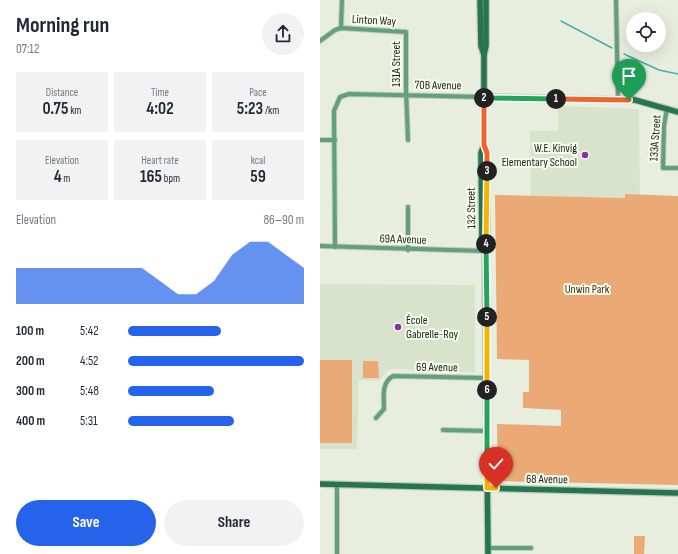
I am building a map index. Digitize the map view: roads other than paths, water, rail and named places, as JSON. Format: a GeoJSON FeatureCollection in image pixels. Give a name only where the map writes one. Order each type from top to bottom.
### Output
{"type":"FeatureCollection","features":[{"type":"Feature","properties":{"kind":"main road","name":"132 Street"},"geometry":{"type":"LineString","coordinates":[[480,0],[481,46],[484,55]]}},
{"type":"Feature","properties":{"kind":"main road","name":"132 Street"},"geometry":{"type":"LineString","coordinates":[[486,0],[486,46],[484,55],[484,145],[481,153],[481,177],[482,241],[485,248],[488,551]]}},
{"type":"Feature","properties":{"kind":"main road","name":"70B Avenue"},"geometry":{"type":"LineString","coordinates":[[484,97],[635,100],[678,112]]}},
{"type":"Feature","properties":{"kind":"main road","name":"68 Avenue"},"geometry":{"type":"LineString","coordinates":[[320,484],[678,493]]}},
{"type":"Feature","properties":{"kind":"street"},"geometry":{"type":"LineString","coordinates":[[342,0],[342,28]]}},
{"type":"Feature","properties":{"kind":"street"},"geometry":{"type":"LineString","coordinates":[[616,0],[618,100]]}},
{"type":"Feature","properties":{"kind":"street","name":"Linton Way"},"geometry":{"type":"LineString","coordinates":[[320,41],[335,30],[342,28],[406,32]]}},
{"type":"Feature","properties":{"kind":"street","name":"131A Street"},"geometry":{"type":"LineString","coordinates":[[406,32],[408,140]]}},
{"type":"Feature","properties":{"kind":"street","name":"70B Avenue"},"geometry":{"type":"LineString","coordinates":[[334,140],[334,111],[340,97],[350,94],[484,97]]}},
{"type":"Feature","properties":{"kind":"street","name":"133A Street"},"geometry":{"type":"LineString","coordinates":[[667,108],[664,126],[663,168],[678,168]]}},
{"type":"Feature","properties":{"kind":"street"},"geometry":{"type":"LineString","coordinates":[[320,140],[334,140],[335,247]]}},
{"type":"Feature","properties":{"kind":"street"},"geometry":{"type":"LineString","coordinates":[[408,207],[408,250]]}},
{"type":"Feature","properties":{"kind":"street","name":"69A Avenue"},"geometry":{"type":"LineString","coordinates":[[320,246],[408,250],[485,248]]}},
{"type":"Feature","properties":{"kind":"street","name":"69 Avenue"},"geometry":{"type":"LineString","coordinates":[[376,418],[384,409],[385,386],[387,379],[393,376],[487,378]]}},
{"type":"Feature","properties":{"kind":"street"},"geometry":{"type":"LineString","coordinates":[[442,430],[487,431]]}},
{"type":"Feature","properties":{"kind":"street"},"geometry":{"type":"LineString","coordinates":[[337,484],[337,554]]}},
{"type":"Feature","properties":{"kind":"street"},"geometry":{"type":"LineString","coordinates":[[488,551],[531,548]]}},
{"type":"Feature","properties":{"kind":"waterway"},"geometry":{"type":"LineString","coordinates":[[561,21],[612,48]]}},
{"type":"Feature","properties":{"kind":"waterway"},"geometry":{"type":"LineString","coordinates":[[624,54],[659,70],[678,74]]}},
{"type":"Feature","properties":{"kind":"place","name":"W.E. Kinvig Elementary School"},"geometry":{"type":"Point","coordinates":[585,155]}},
{"type":"Feature","properties":{"kind":"place","name":"École Gabrelle-Roy"},"geometry":{"type":"Point","coordinates":[398,327]}},
{"type":"Feature","properties":{"kind":"park label","name":"Unwin Park"},"geometry":{"type":"Point","coordinates":[587,289]}}]}
